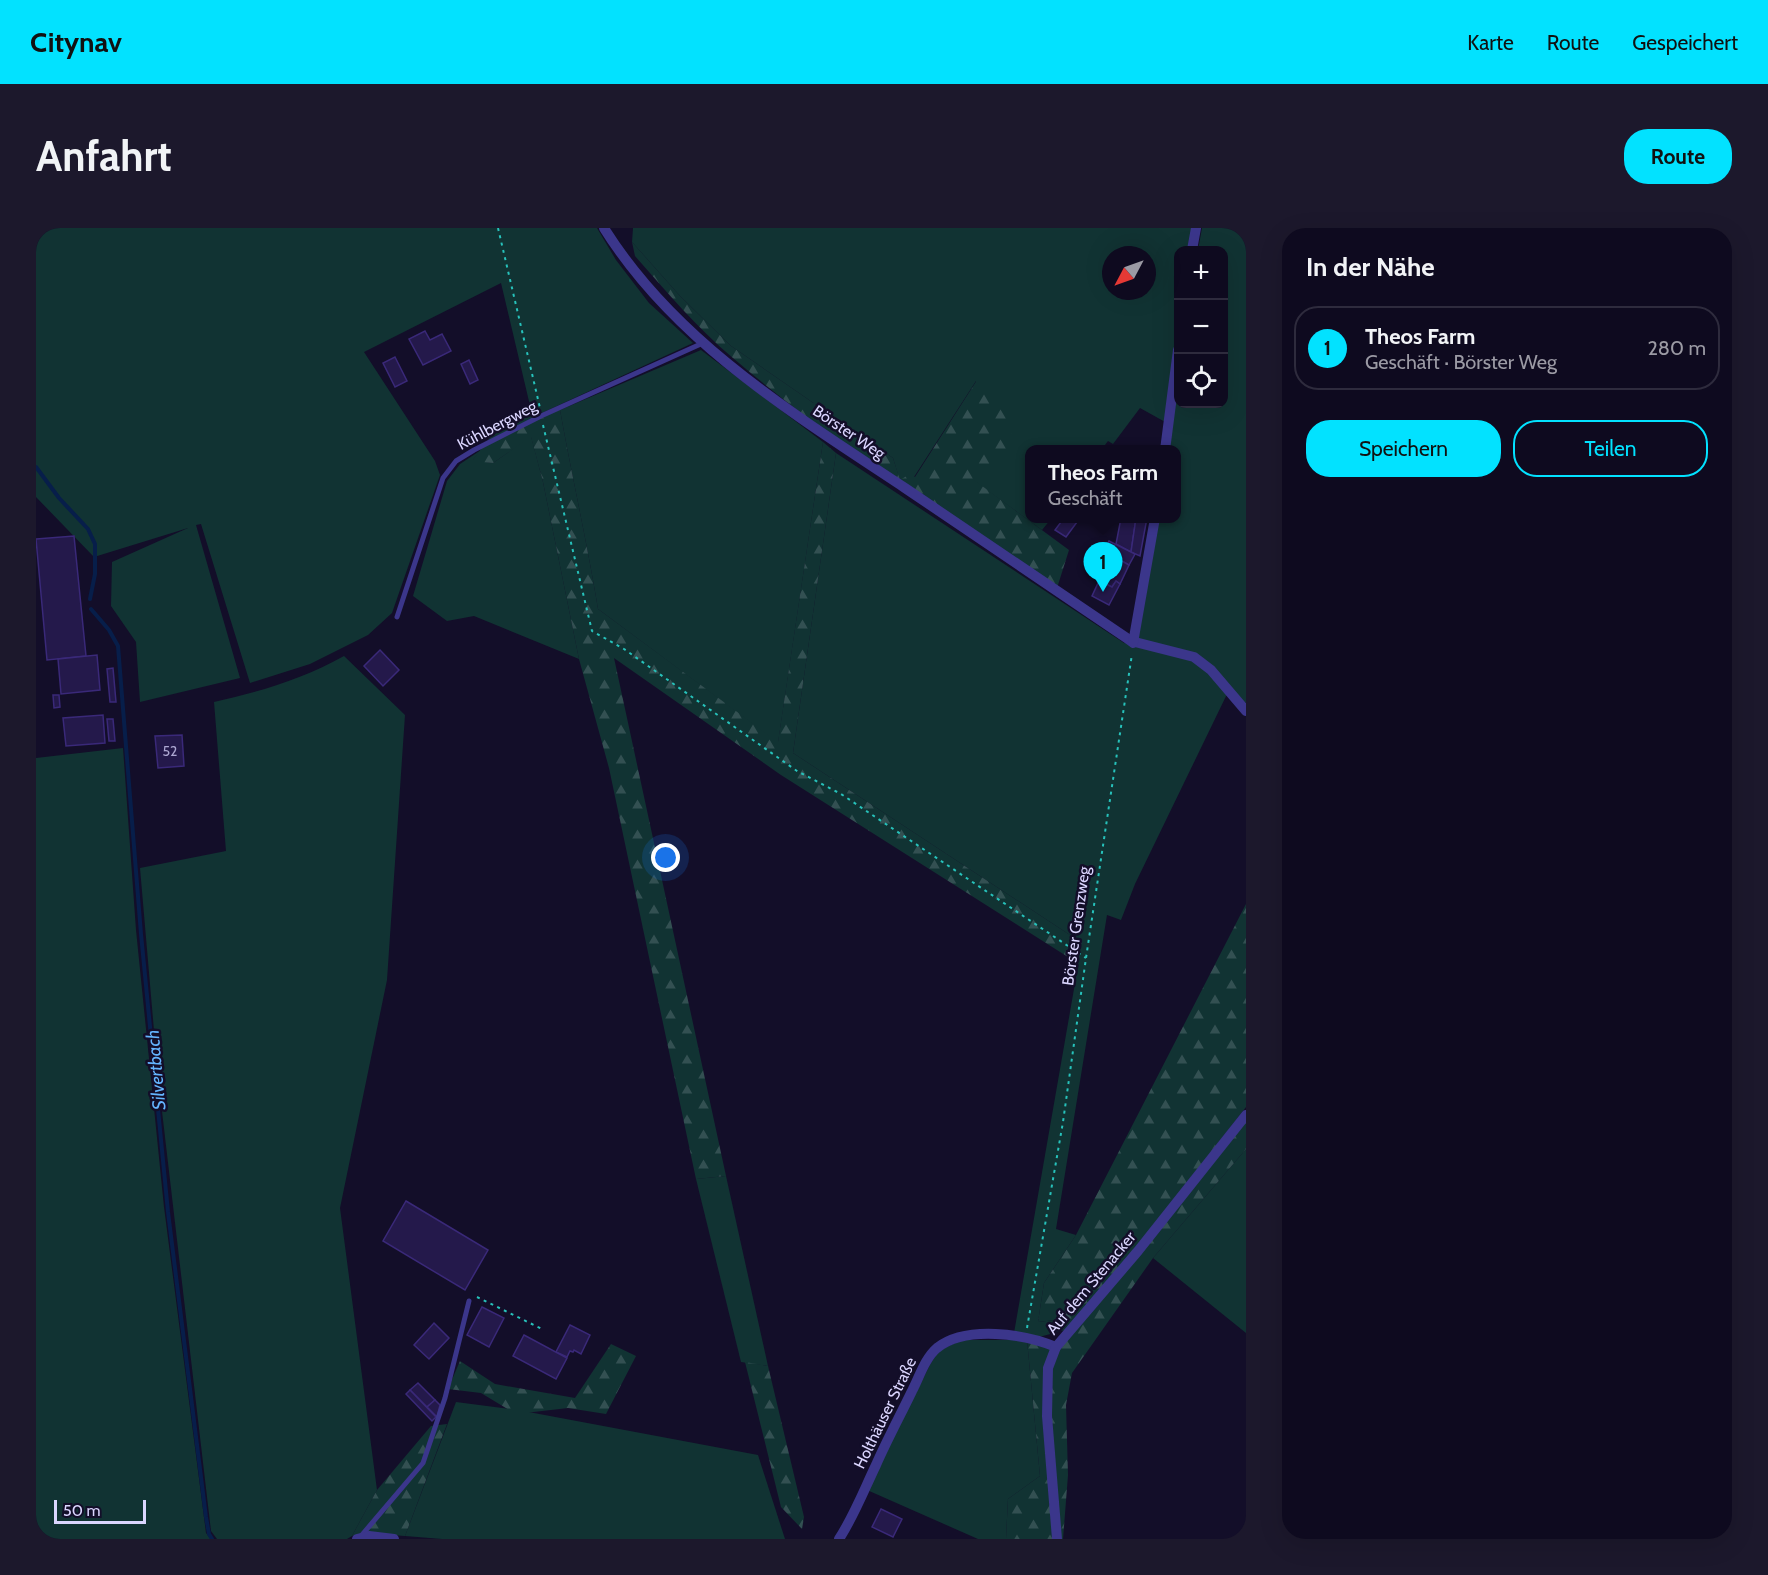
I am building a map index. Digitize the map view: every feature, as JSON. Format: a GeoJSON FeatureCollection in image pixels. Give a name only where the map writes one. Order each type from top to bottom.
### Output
{"type":"FeatureCollection","features":[{"type":"Feature","properties":{"kind":"street","name":"Börster Weg"},"geometry":{"type":"LineString","coordinates":[[604,228],[621,254],[660,302],[703,343],[790,411],[1133,643]]}},
{"type":"Feature","properties":{"kind":"street"},"geometry":{"type":"LineString","coordinates":[[1193,246],[1196,228]]}},
{"type":"Feature","properties":{"kind":"street"},"geometry":{"type":"LineString","coordinates":[[1166,445],[1178,354]]}},
{"type":"Feature","properties":{"kind":"street"},"geometry":{"type":"LineString","coordinates":[[1154,523],[1133,643],[1194,657],[1211,670],[1246,711]]}},
{"type":"Feature","properties":{"kind":"street","name":"Auf dem Stenacker"},"geometry":{"type":"LineString","coordinates":[[1057,1539],[1047,1416],[1048,1368],[1056,1347],[1138,1251],[1246,1115]]}},
{"type":"Feature","properties":{"kind":"street","name":"Holthäuser Straße"},"geometry":{"type":"LineString","coordinates":[[839,1539],[849,1524],[886,1443],[935,1349],[946,1342],[972,1335],[1026,1338],[1039,1340],[1056,1347]]}},
{"type":"Feature","properties":{"kind":"street"},"geometry":{"type":"LineString","coordinates":[[359,1538],[394,1539]]}},
{"type":"Feature","properties":{"kind":"lane","name":"Kühlbergweg"},"geometry":{"type":"LineString","coordinates":[[397,617],[443,478],[456,461],[541,416],[703,343]]}},
{"type":"Feature","properties":{"kind":"lane"},"geometry":{"type":"LineString","coordinates":[[359,1538],[423,1463],[445,1398],[468,1301]]}},
{"type":"Feature","properties":{"kind":"path"},"geometry":{"type":"LineString","coordinates":[[498,228],[592,631],[624,650],[796,771],[841,794],[1086,958]]}},
{"type":"Feature","properties":{"kind":"path","name":"Börster Grenzweg"},"geometry":{"type":"LineString","coordinates":[[1026,1338],[1064,1122],[1133,643]]}},
{"type":"Feature","properties":{"kind":"path"},"geometry":{"type":"LineString","coordinates":[[468,1301],[478,1297],[544,1330]]}},
{"type":"Feature","properties":{"kind":"green space"},"geometry":{"type":"Polygon","coordinates":[[[36,228],[597,228],[616,260],[649,303],[693,343],[544,412],[532,414],[501,283],[364,352],[435,461],[440,475],[392,613],[368,635],[310,664],[250,683],[201,524],[196,525],[240,678],[140,702],[136,642],[111,606],[112,562],[188,528],[94,557],[36,497],[36,228]]]}},
{"type":"Feature","properties":{"kind":"green space"},"geometry":{"type":"Polygon","coordinates":[[[633,228],[1192,228],[1189,246],[1174,246],[1174,361],[1167,423],[1140,408],[1113,444],[1108,441],[1105,445],[1025,445],[1025,518],[973,480],[976,381],[914,477],[900,481],[893,458],[731,346],[680,296],[632,242],[633,228]]]}},
{"type":"Feature","properties":{"kind":"green space"},"geometry":{"type":"Polygon","coordinates":[[[1202,228],[1246,228],[1246,703],[1229,690],[1135,884],[1121,920],[1107,915],[1056,1229],[1076,1235],[1044,1283],[1038,1322],[1063,1319],[1073,1328],[1039,1337],[1014,1333],[1082,943],[793,753],[836,453],[1124,643],[1134,644],[1155,523],[1181,523],[1181,445],[1168,445],[1174,402],[1174,408],[1228,408],[1228,246],[1199,246],[1202,228]]]}},
{"type":"Feature","properties":{"kind":"green space"},"geometry":{"type":"Polygon","coordinates":[[[632,242],[680,296],[731,346],[893,458],[900,480],[910,474],[915,477],[977,380],[1011,405],[1012,446],[974,480],[1025,518],[1025,523],[1032,523],[1069,550],[1057,588],[891,478],[771,390],[707,334],[635,256],[632,242]]]}},
{"type":"Feature","properties":{"kind":"green space"},"geometry":{"type":"Polygon","coordinates":[[[701,350],[823,442],[778,743],[598,609],[560,410],[701,350]]]}},
{"type":"Feature","properties":{"kind":"green space"},"geometry":{"type":"Polygon","coordinates":[[[560,410],[598,609],[778,742],[823,442],[836,453],[793,753],[1082,943],[1079,964],[781,775],[614,658],[726,1176],[696,1179],[609,768],[579,659],[543,482],[531,437],[493,463],[472,461],[491,436],[532,414],[560,410]]]}},
{"type":"Feature","properties":{"kind":"green space"},"geometry":{"type":"Polygon","coordinates":[[[531,436],[543,482],[579,659],[474,616],[447,621],[413,596],[447,481],[460,464],[481,450],[473,460],[493,463],[531,436]]]}},
{"type":"Feature","properties":{"kind":"green space"},"geometry":{"type":"Polygon","coordinates":[[[1032,523],[1048,523],[1042,530],[1032,523]]]}},
{"type":"Feature","properties":{"kind":"green space"},"geometry":{"type":"Polygon","coordinates":[[[344,656],[405,715],[387,980],[340,1208],[377,1490],[352,1536],[347,1539],[217,1539],[211,1531],[158,1077],[140,868],[226,851],[214,702],[280,684],[344,656]]]}},
{"type":"Feature","properties":{"kind":"green space"},"geometry":{"type":"Polygon","coordinates":[[[123,748],[136,930],[164,1207],[206,1533],[211,1539],[36,1539],[36,758],[123,748]]]}},
{"type":"Feature","properties":{"kind":"green space"},"geometry":{"type":"Polygon","coordinates":[[[1246,904],[1246,1107],[1073,1328],[1063,1319],[1038,1322],[1044,1283],[1076,1235],[1246,904]]]}},
{"type":"Feature","properties":{"kind":"green space"},"geometry":{"type":"Polygon","coordinates":[[[1246,1119],[1246,1149],[1153,1258],[1072,1373],[1066,1405],[1068,1475],[1063,1539],[1006,1539],[1008,1499],[1040,1476],[1027,1340],[1058,1350],[1246,1119]]]}},
{"type":"Feature","properties":{"kind":"green space"},"geometry":{"type":"Polygon","coordinates":[[[1246,1149],[1246,1333],[1153,1258],[1246,1149]]]}},
{"type":"Feature","properties":{"kind":"green space"},"geometry":{"type":"Polygon","coordinates":[[[726,1176],[768,1366],[741,1362],[696,1179],[726,1176]]]}},
{"type":"Feature","properties":{"kind":"green space"},"geometry":{"type":"Polygon","coordinates":[[[961,1340],[1027,1340],[1040,1476],[1008,1499],[1006,1539],[978,1539],[867,1490],[931,1363],[939,1351],[961,1340]]]}},
{"type":"Feature","properties":{"kind":"green space"},"geometry":{"type":"Polygon","coordinates":[[[611,1344],[636,1356],[606,1414],[568,1408],[516,1414],[481,1393],[448,1389],[460,1361],[495,1384],[575,1398],[611,1344]]]}},
{"type":"Feature","properties":{"kind":"green space"},"geometry":{"type":"Polygon","coordinates":[[[745,1362],[768,1366],[804,1517],[802,1529],[781,1507],[745,1362]]]}},
{"type":"Feature","properties":{"kind":"green space"},"geometry":{"type":"Polygon","coordinates":[[[456,1402],[518,1410],[758,1455],[785,1539],[442,1539],[405,1536],[456,1402]]]}},
{"type":"Feature","properties":{"kind":"green space"},"geometry":{"type":"Polygon","coordinates":[[[447,1424],[405,1536],[368,1533],[352,1536],[377,1490],[431,1426],[447,1424]]]}},
{"type":"Feature","properties":{"kind":"building"},"geometry":{"type":"Polygon","coordinates":[[[425,331],[430,340],[442,334],[451,351],[423,365],[409,339],[425,331]]]}},
{"type":"Feature","properties":{"kind":"building"},"geometry":{"type":"Polygon","coordinates":[[[395,357],[407,381],[395,387],[383,363],[395,357]]]}},
{"type":"Feature","properties":{"kind":"building"},"geometry":{"type":"Polygon","coordinates":[[[469,360],[478,380],[470,384],[461,364],[469,360]]]}},
{"type":"Feature","properties":{"kind":"building"},"geometry":{"type":"Polygon","coordinates":[[[1060,523],[1076,523],[1066,537],[1055,530],[1060,523]]]}},
{"type":"Feature","properties":{"kind":"building"},"geometry":{"type":"Polygon","coordinates":[[[1120,523],[1135,523],[1131,552],[1116,544],[1120,523]]]}},
{"type":"Feature","properties":{"kind":"building"},"geometry":{"type":"Polygon","coordinates":[[[1135,523],[1146,523],[1140,556],[1131,552],[1135,523]]]}},
{"type":"Feature","properties":{"kind":"building"},"geometry":{"type":"Polygon","coordinates":[[[74,536],[86,656],[47,660],[36,539],[74,536]]]}},
{"type":"Feature","properties":{"kind":"building"},"geometry":{"type":"Polygon","coordinates":[[[1109,541],[1135,554],[1129,565],[1104,551],[1109,541]]]}},
{"type":"Feature","properties":{"kind":"building"},"geometry":{"type":"Polygon","coordinates":[[[1100,549],[1129,565],[1120,584],[1116,581],[1112,587],[1100,581],[1103,574],[1090,568],[1100,549]]]}},
{"type":"Feature","properties":{"kind":"building"},"geometry":{"type":"Polygon","coordinates":[[[1099,581],[1112,587],[1116,581],[1120,584],[1109,605],[1092,596],[1099,581]]]}},
{"type":"Feature","properties":{"kind":"building"},"geometry":{"type":"Polygon","coordinates":[[[380,650],[399,670],[383,686],[364,666],[380,650]]]}},
{"type":"Feature","properties":{"kind":"building"},"geometry":{"type":"Polygon","coordinates":[[[97,655],[100,690],[61,694],[58,659],[97,655]]]}},
{"type":"Feature","properties":{"kind":"building"},"geometry":{"type":"Polygon","coordinates":[[[113,668],[116,702],[110,702],[107,669],[113,668]]]}},
{"type":"Feature","properties":{"kind":"building"},"geometry":{"type":"Polygon","coordinates":[[[53,695],[59,695],[60,707],[54,708],[53,695]]]}},
{"type":"Feature","properties":{"kind":"building"},"geometry":{"type":"Polygon","coordinates":[[[103,715],[105,743],[66,746],[63,718],[103,715]]]}},
{"type":"Feature","properties":{"kind":"building"},"geometry":{"type":"Polygon","coordinates":[[[107,719],[113,719],[115,741],[109,741],[107,719]]]}},
{"type":"Feature","properties":{"kind":"building"},"geometry":{"type":"Polygon","coordinates":[[[182,735],[184,766],[158,768],[155,736],[182,735]]]}},
{"type":"Feature","properties":{"kind":"building"},"geometry":{"type":"Polygon","coordinates":[[[406,1201],[488,1250],[465,1290],[383,1241],[406,1201]]]}},
{"type":"Feature","properties":{"kind":"building"},"geometry":{"type":"Polygon","coordinates":[[[482,1307],[504,1318],[489,1347],[467,1335],[482,1307]]]}},
{"type":"Feature","properties":{"kind":"building"},"geometry":{"type":"Polygon","coordinates":[[[434,1323],[449,1338],[429,1359],[414,1345],[434,1323]]]}},
{"type":"Feature","properties":{"kind":"building"},"geometry":{"type":"Polygon","coordinates":[[[570,1325],[590,1335],[581,1354],[574,1350],[570,1351],[567,1357],[556,1352],[570,1325]]]}},
{"type":"Feature","properties":{"kind":"building"},"geometry":{"type":"Polygon","coordinates":[[[524,1335],[567,1358],[556,1379],[513,1356],[524,1335]]]}},
{"type":"Feature","properties":{"kind":"building"},"geometry":{"type":"Polygon","coordinates":[[[418,1383],[435,1400],[427,1407],[410,1390],[418,1383]]]}},
{"type":"Feature","properties":{"kind":"building"},"geometry":{"type":"Polygon","coordinates":[[[410,1390],[436,1417],[432,1421],[406,1394],[410,1390]]]}},
{"type":"Feature","properties":{"kind":"building"},"geometry":{"type":"Polygon","coordinates":[[[435,1400],[440,1405],[437,1417],[427,1407],[435,1400]]]}},
{"type":"Feature","properties":{"kind":"building"},"geometry":{"type":"Polygon","coordinates":[[[881,1509],[902,1519],[893,1537],[872,1527],[881,1509]]]}},
{"type":"Feature","properties":{"kind":"waterway","name":"Silvertbach"},"geometry":{"type":"LineString","coordinates":[[36,467],[59,498],[88,529],[95,544],[95,574],[90,599]]}},
{"type":"Feature","properties":{"kind":"waterway","name":"Silvertbach"},"geometry":{"type":"LineString","coordinates":[[91,609],[109,630],[118,646],[141,934],[168,1212],[206,1517],[212,1539]]}},
{"type":"Feature","properties":{"kind":"place","name":"Theos Farm"},"geometry":{"type":"Point","coordinates":[1103,592]}}]}
